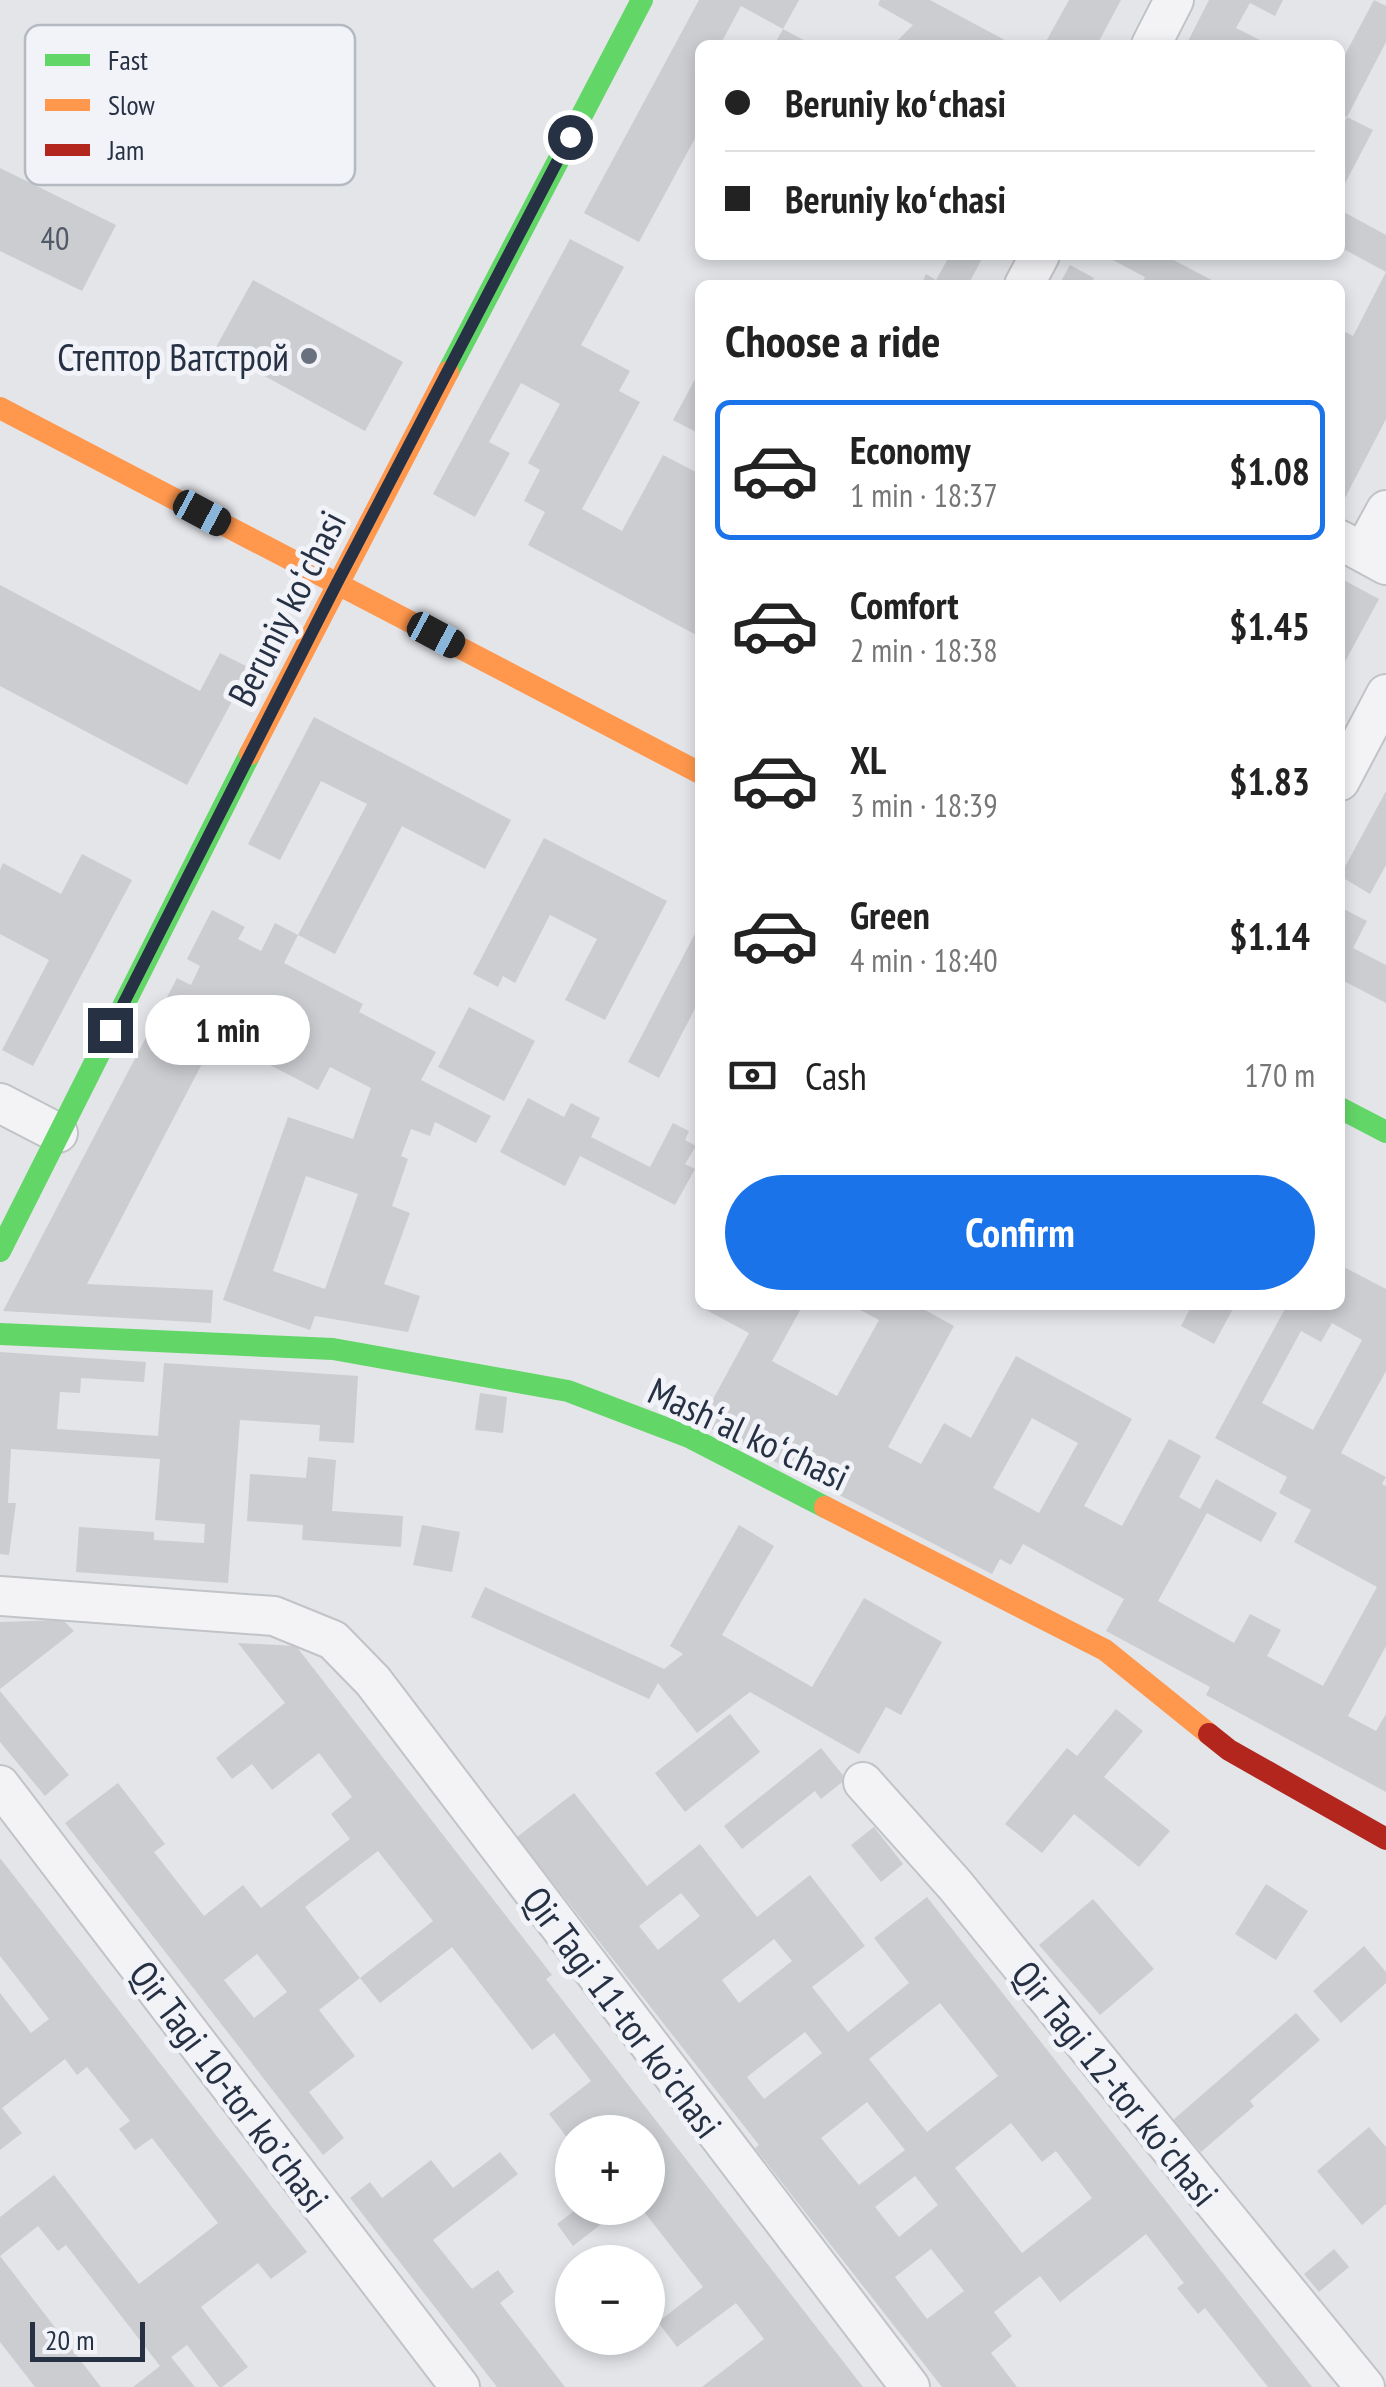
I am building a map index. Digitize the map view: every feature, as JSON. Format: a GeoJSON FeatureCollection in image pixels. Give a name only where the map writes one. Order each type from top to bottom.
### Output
{"type":"FeatureCollection","features":[{"type":"Feature","properties":{"kind":"street","name":"Beruniy koʻchasi"},"geometry":{"type":"LineString","coordinates":[[0,1251],[337,583],[642,0]]}},
{"type":"Feature","properties":{"kind":"street"},"geometry":{"type":"LineString","coordinates":[[1154,40],[1174,0]]}},
{"type":"Feature","properties":{"kind":"street"},"geometry":{"type":"LineString","coordinates":[[0,408],[695,770]]}},
{"type":"Feature","properties":{"kind":"street"},"geometry":{"type":"LineString","coordinates":[[1363,552],[1386,510]]}},
{"type":"Feature","properties":{"kind":"street"},"geometry":{"type":"LineString","coordinates":[[1345,771],[1386,694]]}},
{"type":"Feature","properties":{"kind":"street"},"geometry":{"type":"LineString","coordinates":[[0,1103],[58,1133]]}},
{"type":"Feature","properties":{"kind":"street"},"geometry":{"type":"LineString","coordinates":[[1345,1111],[1386,1132]]}},
{"type":"Feature","properties":{"kind":"street","name":"Mashʻal koʻchasi"},"geometry":{"type":"LineString","coordinates":[[0,1334],[334,1349],[568,1391],[689,1438],[1106,1650],[1229,1750],[1386,1839]]}},
{"type":"Feature","properties":{"kind":"street","name":"Qir Tagi 11-tor koʼchasi"},"geometry":{"type":"LineString","coordinates":[[0,1596],[274,1616],[333,1640],[373,1680],[910,2387]]}},
{"type":"Feature","properties":{"kind":"street","name":"Qir Tagi 12-tor koʼchasi"},"geometry":{"type":"LineString","coordinates":[[863,1782],[955,1885],[1364,2387]]}},
{"type":"Feature","properties":{"kind":"street","name":"Qir Tagi 10-tor koʼchasi"},"geometry":{"type":"LineString","coordinates":[[0,1786],[460,2387]]}},
{"type":"Feature","properties":{"kind":"building"},"geometry":{"type":"Polygon","coordinates":[[[699,0],[799,0],[783,29],[741,6],[723,40],[695,40],[695,138],[639,242],[584,213],[699,0]]]}},
{"type":"Feature","properties":{"kind":"building"},"geometry":{"type":"Polygon","coordinates":[[[880,0],[930,0],[1005,40],[898,40],[913,25],[878,5],[880,0]]]}},
{"type":"Feature","properties":{"kind":"building"},"geometry":{"type":"Polygon","coordinates":[[[1069,0],[1121,0],[1100,40],[1047,40],[1069,0]]]}},
{"type":"Feature","properties":{"kind":"building"},"geometry":{"type":"Polygon","coordinates":[[[1209,0],[1283,0],[1275,16],[1250,3],[1236,28],[1260,40],[1189,40],[1209,0]]]}},
{"type":"Feature","properties":{"kind":"building"},"geometry":{"type":"Polygon","coordinates":[[[1374,0],[1386,6],[1386,42],[1347,117],[1345,55],[1374,0]]]}},
{"type":"Feature","properties":{"kind":"building"},"geometry":{"type":"Polygon","coordinates":[[[783,29],[804,40],[777,40],[783,29]]]}},
{"type":"Feature","properties":{"kind":"building"},"geometry":{"type":"Polygon","coordinates":[[[1347,117],[1373,130],[1345,183],[1347,117]]]}},
{"type":"Feature","properties":{"kind":"building"},"geometry":{"type":"Polygon","coordinates":[[[0,168],[25,180],[25,185],[35,185],[116,225],[82,291],[0,251],[0,168]]]}},
{"type":"Feature","properties":{"kind":"building"},"geometry":{"type":"Polygon","coordinates":[[[1345,213],[1386,235],[1386,272],[1345,250],[1345,213]]]}},
{"type":"Feature","properties":{"kind":"building"},"geometry":{"type":"Polygon","coordinates":[[[570,239],[624,267],[581,345],[630,371],[619,391],[640,402],[582,509],[622,531],[663,455],[695,471],[695,634],[528,545],[545,512],[524,501],[540,470],[528,463],[560,404],[521,383],[489,442],[510,453],[475,517],[433,494],[570,239]]]}},
{"type":"Feature","properties":{"kind":"building"},"geometry":{"type":"Polygon","coordinates":[[[947,260],[981,260],[971,280],[936,280],[947,260]]]}},
{"type":"Feature","properties":{"kind":"building"},"geometry":{"type":"Polygon","coordinates":[[[1113,260],[1174,260],[1212,280],[1144,280],[1145,277],[1113,260]]]}},
{"type":"Feature","properties":{"kind":"building"},"geometry":{"type":"Polygon","coordinates":[[[1070,265],[1094,278],[1093,280],[1062,280],[1070,265]]]}},
{"type":"Feature","properties":{"kind":"building"},"geometry":{"type":"Polygon","coordinates":[[[1386,272],[1386,419],[1345,498],[1345,332],[1353,336],[1386,272]]]}},
{"type":"Feature","properties":{"kind":"building","name":"Стептор Ватстрой"},"geometry":{"type":"Polygon","coordinates":[[[253,280],[403,362],[365,431],[215,349],[253,280]]]}},
{"type":"Feature","properties":{"kind":"building"},"geometry":{"type":"Polygon","coordinates":[[[695,379],[695,431],[673,420],[695,379]]]}},
{"type":"Feature","properties":{"kind":"building"},"geometry":{"type":"Polygon","coordinates":[[[1345,581],[1379,599],[1345,662],[1345,581]]]}},
{"type":"Feature","properties":{"kind":"building"},"geometry":{"type":"Polygon","coordinates":[[[0,585],[200,691],[220,653],[250,668],[187,785],[0,686],[0,585]]]}},
{"type":"Feature","properties":{"kind":"building"},"geometry":{"type":"Polygon","coordinates":[[[314,717],[511,820],[485,869],[402,826],[335,954],[298,935],[367,804],[321,781],[280,860],[248,844],[314,717]]]}},
{"type":"Feature","properties":{"kind":"building"},"geometry":{"type":"Polygon","coordinates":[[[1386,791],[1386,865],[1370,894],[1345,879],[1345,867],[1386,791]]]}},
{"type":"Feature","properties":{"kind":"building"},"geometry":{"type":"Polygon","coordinates":[[[544,838],[667,901],[605,1020],[565,1000],[597,939],[550,915],[515,983],[503,976],[498,987],[473,974],[544,838]]]}},
{"type":"Feature","properties":{"kind":"building"},"geometry":{"type":"Polygon","coordinates":[[[82,854],[132,880],[33,1066],[2,1050],[49,960],[0,934],[0,870],[3,863],[61,894],[82,854]]]}},
{"type":"Feature","properties":{"kind":"building"},"geometry":{"type":"Polygon","coordinates":[[[212,910],[245,927],[238,939],[261,951],[275,923],[298,935],[284,963],[363,1004],[359,1012],[436,1052],[421,1080],[491,1116],[476,1143],[435,1122],[430,1136],[411,1129],[401,1156],[408,1159],[392,1206],[410,1213],[384,1284],[420,1296],[408,1332],[315,1316],[310,1330],[223,1300],[288,1117],[353,1139],[371,1088],[330,1067],[318,1090],[216,1037],[87,1284],[213,1290],[211,1323],[3,1311],[177,978],[191,985],[200,966],[187,959],[212,910]],[[306,1176],[273,1271],[325,1289],[358,1194],[306,1176]]]}},
{"type":"Feature","properties":{"kind":"building"},"geometry":{"type":"Polygon","coordinates":[[[1345,910],[1367,921],[1353,948],[1386,965],[1386,1003],[1345,982],[1345,910]]]}},
{"type":"Feature","properties":{"kind":"building"},"geometry":{"type":"Polygon","coordinates":[[[695,934],[695,1009],[659,1078],[628,1062],[695,934]]]}},
{"type":"Feature","properties":{"kind":"building"},"geometry":{"type":"Polygon","coordinates":[[[469,1007],[535,1041],[504,1101],[438,1067],[469,1007]]]}},
{"type":"Feature","properties":{"kind":"building"},"geometry":{"type":"Polygon","coordinates":[[[528,1098],[564,1117],[571,1103],[600,1118],[591,1137],[650,1167],[673,1123],[689,1131],[685,1140],[695,1148],[685,1164],[695,1169],[675,1205],[580,1156],[565,1186],[500,1152],[528,1098]]]}},
{"type":"Feature","properties":{"kind":"building"},"geometry":{"type":"Polygon","coordinates":[[[1345,1268],[1386,1289],[1386,1371],[1341,1453],[1386,1477],[1382,1484],[1386,1486],[1386,1646],[1348,1716],[1376,1731],[1386,1714],[1386,1792],[1206,1695],[1210,1687],[1106,1631],[1124,1599],[1023,1544],[1011,1565],[1000,1559],[992,1574],[700,1423],[749,1333],[706,1310],[800,1310],[772,1361],[837,1396],[879,1320],[860,1310],[925,1310],[954,1326],[888,1447],[921,1464],[944,1423],[971,1438],[1016,1356],[1132,1419],[1084,1506],[1122,1526],[1169,1439],[1201,1456],[1179,1497],[1200,1509],[1216,1479],[1277,1513],[1261,1542],[1207,1513],[1158,1601],[1234,1643],[1250,1614],[1281,1630],[1267,1656],[1323,1686],[1377,1587],[1294,1542],[1311,1510],[1279,1493],[1287,1477],[1215,1438],[1284,1310],[1345,1310],[1345,1268]],[[1332,1323],[1321,1342],[1301,1331],[1262,1403],[1313,1430],[1362,1340],[1332,1323]],[[1032,1418],[993,1488],[1039,1513],[1078,1443],[1032,1418]]]}},
{"type":"Feature","properties":{"kind":"building"},"geometry":{"type":"Polygon","coordinates":[[[1189,1310],[1232,1310],[1214,1344],[1181,1326],[1189,1310]]]}},
{"type":"Feature","properties":{"kind":"building"},"geometry":{"type":"Polygon","coordinates":[[[0,1352],[146,1362],[144,1382],[81,1378],[80,1393],[60,1392],[57,1429],[158,1436],[164,1363],[358,1376],[354,1443],[319,1441],[320,1425],[240,1420],[228,1583],[76,1572],[79,1527],[154,1532],[154,1540],[204,1543],[205,1524],[155,1520],[160,1459],[11,1449],[8,1503],[16,1503],[9,1555],[0,1554],[0,1352]]]}},
{"type":"Feature","properties":{"kind":"building"},"geometry":{"type":"Polygon","coordinates":[[[480,1393],[507,1397],[503,1433],[475,1430],[480,1393]]]}},
{"type":"Feature","properties":{"kind":"building"},"geometry":{"type":"Polygon","coordinates":[[[308,1457],[336,1460],[332,1511],[403,1516],[401,1547],[302,1540],[303,1525],[247,1521],[250,1474],[306,1478],[308,1457]]]}},
{"type":"Feature","properties":{"kind":"building"},"geometry":{"type":"Polygon","coordinates":[[[422,1525],[460,1532],[452,1572],[413,1565],[422,1525]]]}},
{"type":"Feature","properties":{"kind":"building"},"geometry":{"type":"Polygon","coordinates":[[[739,1525],[774,1546],[722,1635],[812,1687],[864,1598],[942,1642],[901,1715],[886,1707],[859,1754],[750,1692],[697,1733],[658,1683],[649,1699],[471,1617],[485,1587],[664,1669],[683,1654],[670,1646],[739,1525]]]}},
{"type":"Feature","properties":{"kind":"building"},"geometry":{"type":"Polygon","coordinates":[[[63,1620],[74,1631],[0,1689],[0,1622],[63,1620]]]}},
{"type":"Feature","properties":{"kind":"building"},"geometry":{"type":"Polygon","coordinates":[[[238,1643],[296,1646],[552,1975],[546,1979],[652,2115],[555,2115],[555,2122],[549,2114],[591,2081],[554,2033],[532,2050],[452,1947],[380,2003],[360,1978],[319,2010],[355,2056],[309,2092],[344,2138],[323,2155],[65,1823],[118,1783],[165,1844],[154,1852],[204,1916],[243,1885],[261,1908],[350,1839],[331,1814],[352,1797],[319,1753],[272,1790],[252,1764],[232,1779],[216,1758],[285,1703],[238,1643]],[[378,1851],[305,1907],[360,1978],[433,1921],[378,1851]],[[257,1954],[224,1980],[254,2018],[287,1992],[257,1954]]]}},
{"type":"Feature","properties":{"kind":"building"},"geometry":{"type":"Polygon","coordinates":[[[0,1691],[69,1775],[45,1796],[0,1742],[0,1691]]]}},
{"type":"Feature","properties":{"kind":"building"},"geometry":{"type":"Polygon","coordinates":[[[1116,1709],[1143,1731],[1104,1777],[1170,1831],[1139,1867],[1074,1814],[1042,1853],[1005,1824],[1067,1748],[1077,1756],[1116,1709]]]}},
{"type":"Feature","properties":{"kind":"building"},"geometry":{"type":"Polygon","coordinates":[[[730,1714],[760,1752],[685,1812],[655,1773],[730,1714]]]}},
{"type":"Feature","properties":{"kind":"building"},"geometry":{"type":"Polygon","coordinates":[[[821,1748],[846,1779],[821,1799],[815,1791],[742,1849],[724,1826],[821,1748]]]}},
{"type":"Feature","properties":{"kind":"building"},"geometry":{"type":"Polygon","coordinates":[[[574,1793],[647,1886],[700,1844],[757,1917],[810,1875],[865,1946],[812,1987],[848,2032],[909,1983],[874,1938],[927,1897],[1312,2387],[1268,2387],[1205,2308],[1198,2314],[1177,2288],[1184,2283],[1146,2234],[1060,2302],[1040,2276],[994,2312],[1012,2336],[991,2353],[1017,2387],[942,2387],[755,2148],[759,2145],[517,1837],[574,1793]],[[681,1893],[639,1926],[658,1950],[700,1916],[681,1893]],[[774,1939],[722,1980],[739,2003],[792,1961],[774,1939]],[[940,2003],[869,2059],[927,2132],[998,2076],[940,2003]],[[805,2032],[747,2077],[764,2099],[822,2053],[805,2032]],[[867,2102],[821,2138],[859,2185],[905,2150],[867,2102]],[[1011,2123],[955,2168],[1022,2253],[1092,2198],[1056,2151],[1042,2162],[1011,2123]],[[915,2176],[875,2207],[899,2237],[938,2205],[915,2176]],[[931,2249],[895,2277],[927,2319],[964,2291],[931,2249]]]}},
{"type":"Feature","properties":{"kind":"building"},"geometry":{"type":"Polygon","coordinates":[[[874,1827],[903,1864],[881,1882],[851,1845],[874,1827]]]}},
{"type":"Feature","properties":{"kind":"building"},"geometry":{"type":"Polygon","coordinates":[[[0,1858],[307,2252],[271,2279],[258,2263],[201,2307],[248,2367],[222,2387],[187,2345],[171,2357],[195,2387],[133,2387],[160,2366],[66,2245],[58,2251],[38,2226],[0,2256],[0,2217],[54,2175],[139,2284],[218,2223],[152,2138],[135,2150],[119,2129],[130,2121],[87,2067],[77,2075],[65,2059],[2,2108],[22,2133],[0,2150],[0,1993],[31,2033],[49,2019],[0,1956],[0,1858]]]}},
{"type":"Feature","properties":{"kind":"building"},"geometry":{"type":"Polygon","coordinates":[[[1266,1884],[1308,1911],[1276,1960],[1235,1934],[1266,1884]]]}},
{"type":"Feature","properties":{"kind":"building"},"geometry":{"type":"Polygon","coordinates":[[[1093,1899],[1154,1969],[1100,2015],[1039,1945],[1093,1899]]]}},
{"type":"Feature","properties":{"kind":"building"},"geometry":{"type":"Polygon","coordinates":[[[1364,1946],[1386,1972],[1386,1983],[1341,2023],[1313,1991],[1364,1946]]]}},
{"type":"Feature","properties":{"kind":"building"},"geometry":{"type":"Polygon","coordinates":[[[1296,2013],[1320,2040],[1250,2101],[1254,2106],[1201,2152],[1173,2120],[1296,2013]]]}},
{"type":"Feature","properties":{"kind":"building"},"geometry":{"type":"Polygon","coordinates":[[[1369,2127],[1386,2147],[1386,2204],[1362,2225],[1317,2171],[1369,2127]]]}},
{"type":"Feature","properties":{"kind":"building"},"geometry":{"type":"Polygon","coordinates":[[[665,2132],[863,2387],[702,2387],[764,2339],[736,2303],[677,2347],[665,2331],[665,2317],[703,2287],[654,2225],[665,2225],[665,2132]]]}},
{"type":"Feature","properties":{"kind":"building"},"geometry":{"type":"Polygon","coordinates":[[[500,2152],[518,2174],[433,2240],[472,2289],[498,2270],[514,2292],[500,2303],[565,2387],[497,2387],[350,2198],[370,2182],[382,2198],[431,2160],[453,2188],[500,2152]]]}},
{"type":"Feature","properties":{"kind":"building"},"geometry":{"type":"Polygon","coordinates":[[[558,2225],[600,2225],[574,2245],[558,2225]]]}},
{"type":"Feature","properties":{"kind":"building"},"geometry":{"type":"Polygon","coordinates":[[[1334,2249],[1349,2267],[1319,2292],[1304,2274],[1334,2249]]]}},
{"type":"Feature","properties":{"kind":"building"},"geometry":{"type":"Polygon","coordinates":[[[0,2256],[101,2387],[35,2387],[0,2342],[0,2256]]]}},
{"type":"Feature","properties":{"kind":"traffic: fast"},"geometry":{"type":"LineString","coordinates":[[448,372],[642,0]]}},
{"type":"Feature","properties":{"kind":"traffic: fast"},"geometry":{"type":"LineString","coordinates":[[0,1251],[250,754]]}},
{"type":"Feature","properties":{"kind":"traffic: fast"},"geometry":{"type":"LineString","coordinates":[[1345,1111],[1386,1132]]}},
{"type":"Feature","properties":{"kind":"traffic: fast"},"geometry":{"type":"LineString","coordinates":[[0,1334],[333,1349],[568,1391],[689,1437],[825,1507]]}},
{"type":"Feature","properties":{"kind":"traffic: slow"},"geometry":{"type":"LineString","coordinates":[[250,754],[448,372]]}},
{"type":"Feature","properties":{"kind":"traffic: slow"},"geometry":{"type":"LineString","coordinates":[[0,408],[695,770]]}},
{"type":"Feature","properties":{"kind":"traffic: slow"},"geometry":{"type":"LineString","coordinates":[[825,1507],[1105,1650],[1209,1734]]}},
{"type":"Feature","properties":{"kind":"traffic: jam"},"geometry":{"type":"LineString","coordinates":[[1209,1734],[1229,1750],[1386,1839]]}},
{"type":"Feature","properties":{"kind":"place","name":"Стептор Ватстрой"},"geometry":{"type":"Point","coordinates":[309,356]}},
{"type":"Feature","properties":{"kind":"route"},"geometry":{"type":"LineString","coordinates":[[110,1030],[570,137]]}}]}
